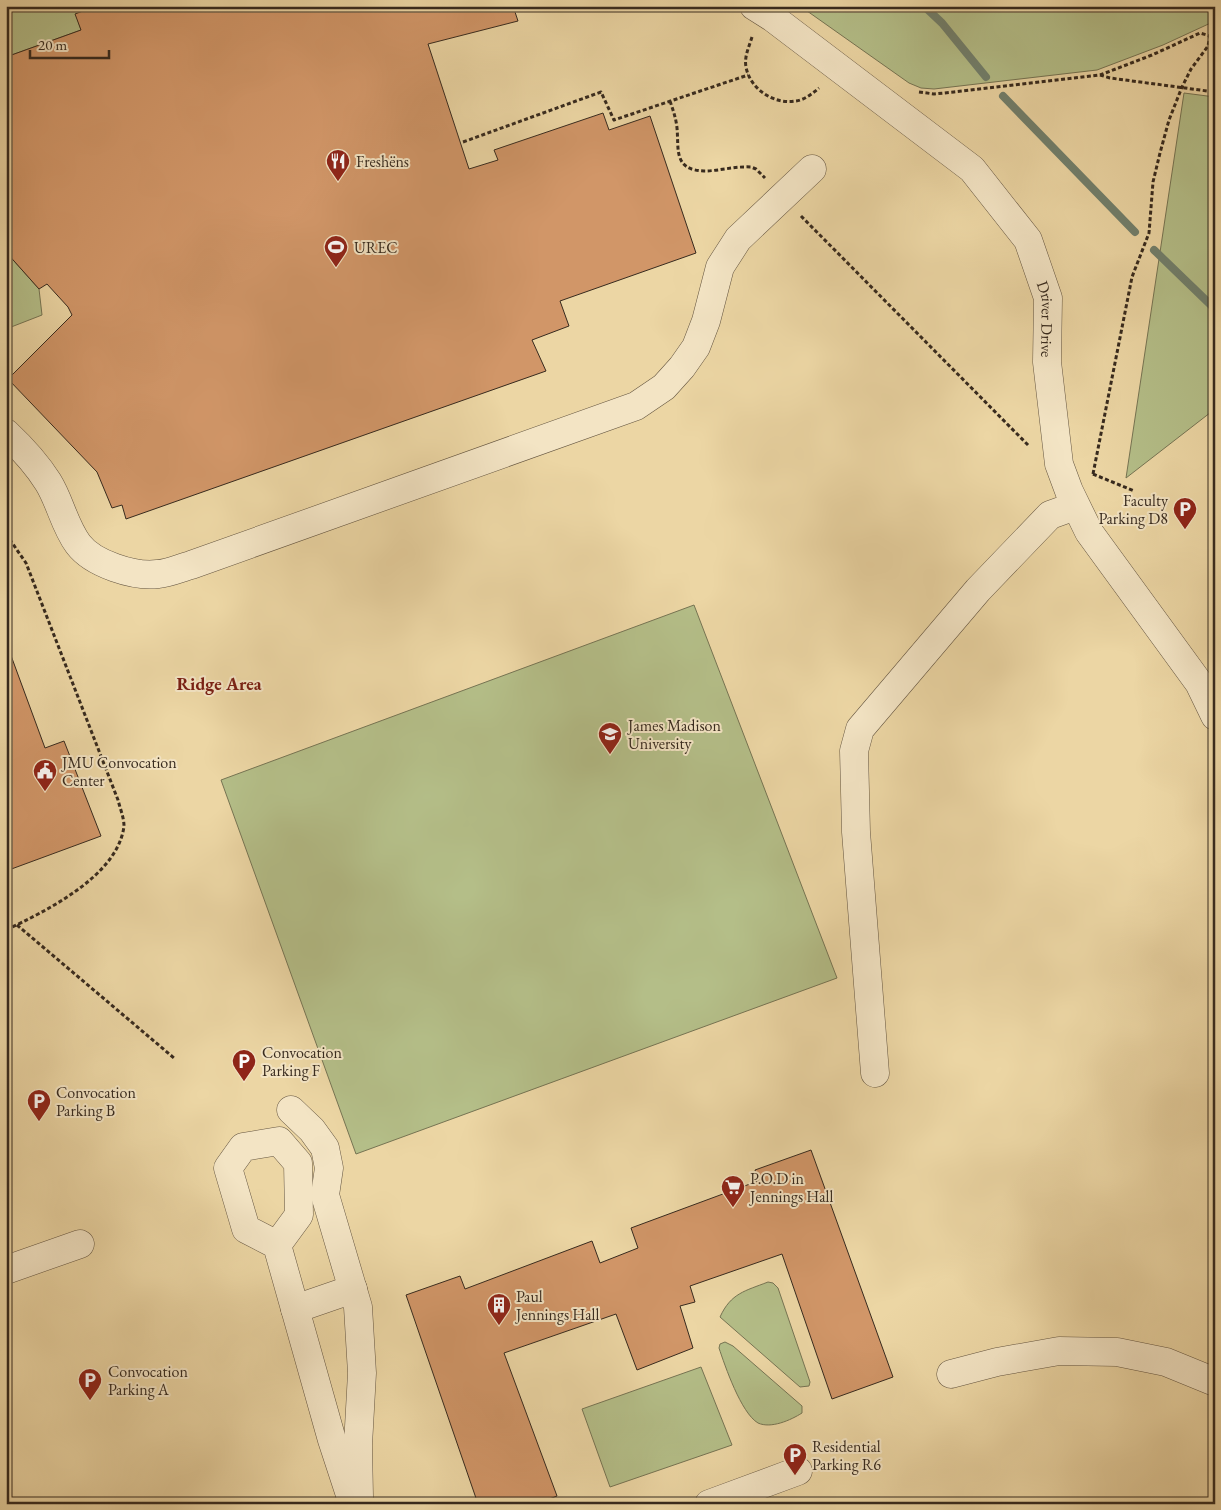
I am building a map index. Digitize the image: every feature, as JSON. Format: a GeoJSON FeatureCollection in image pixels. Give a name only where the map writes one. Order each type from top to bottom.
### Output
{"type":"FeatureCollection","features":[{"type":"Feature","properties":{"kind":"street","name":"Driver Drive"},"geometry":{"type":"LineString","coordinates":[[754,6],[773,18],[972,168],[1028,240],[1048,298],[1048,362],[1059,464],[1075,506],[1089,532],[1199,683],[1215,716]]}},
{"type":"Feature","properties":{"kind":"street"},"geometry":{"type":"LineString","coordinates":[[6,433],[31,458],[50,484],[63,516],[79,545],[102,563],[126,572],[158,575],[191,565],[636,406],[664,387],[682,367],[696,347],[706,321],[720,267],[738,239],[812,169]]}},
{"type":"Feature","properties":{"kind":"street"},"geometry":{"type":"LineString","coordinates":[[875,1073],[856,832],[854,751],[860,728],[978,590],[1050,515],[1075,506]]}},
{"type":"Feature","properties":{"kind":"street"},"geometry":{"type":"LineString","coordinates":[[291,1110],[312,1130],[325,1148],[329,1168],[325,1195],[358,1307],[362,1373],[358,1445],[359,1504]]}},
{"type":"Feature","properties":{"kind":"street"},"geometry":{"type":"LineString","coordinates":[[6,1270],[80,1244]]}},
{"type":"Feature","properties":{"kind":"street"},"geometry":{"type":"LineString","coordinates":[[277,1245],[332,1440],[353,1504]]}},
{"type":"Feature","properties":{"kind":"street"},"geometry":{"type":"LineString","coordinates":[[295,1309],[353,1288]]}},
{"type":"Feature","properties":{"kind":"street"},"geometry":{"type":"LineString","coordinates":[[951,1374],[997,1362],[1059,1351],[1117,1352],[1166,1362],[1215,1382]]}},
{"type":"Feature","properties":{"kind":"street"},"geometry":{"type":"LineString","coordinates":[[709,1504],[798,1471]]}},
{"type":"Feature","properties":{"kind":"path"},"geometry":{"type":"LineString","coordinates":[[1093,474],[1132,277],[1149,233],[1153,182],[1157,162],[1169,120],[1182,87],[1191,69],[1208,46],[1210,36],[1215,32]]}},
{"type":"Feature","properties":{"kind":"path"},"geometry":{"type":"LineString","coordinates":[[753,33],[746,58],[746,66],[748,75],[760,90],[776,100],[796,101],[819,88]]}},
{"type":"Feature","properties":{"kind":"path"},"geometry":{"type":"LineString","coordinates":[[915,91],[940,94],[1100,75],[1200,34],[1210,36]]}},
{"type":"Feature","properties":{"kind":"path"},"geometry":{"type":"LineString","coordinates":[[463,142],[601,92],[614,120],[748,75]]}},
{"type":"Feature","properties":{"kind":"path"},"geometry":{"type":"LineString","coordinates":[[1100,75],[1110,78],[1215,92]]}},
{"type":"Feature","properties":{"kind":"path"},"geometry":{"type":"LineString","coordinates":[[670,101],[677,126],[678,154],[684,164],[690,168],[704,171],[751,167],[756,169],[765,178]]}},
{"type":"Feature","properties":{"kind":"path"},"geometry":{"type":"LineString","coordinates":[[799,214],[1030,448]]}},
{"type":"Feature","properties":{"kind":"path"},"geometry":{"type":"LineString","coordinates":[[1086,473],[1093,474],[1134,491]]}},
{"type":"Feature","properties":{"kind":"path"},"geometry":{"type":"LineString","coordinates":[[6,534],[26,563],[118,800],[124,825],[118,847],[97,875],[47,911],[6,930]]}},
{"type":"Feature","properties":{"kind":"path"},"geometry":{"type":"LineString","coordinates":[[17,925],[174,1058]]}},
{"type":"Feature","properties":{"kind":"green space"},"geometry":{"type":"Polygon","coordinates":[[[6,6],[96,6],[76,14],[81,30],[6,57],[6,6]]]}},
{"type":"Feature","properties":{"kind":"green space"},"geometry":{"type":"Polygon","coordinates":[[[800,6],[1215,6],[1215,21],[1163,45],[1097,70],[934,89],[921,88],[909,83],[800,6]]]}},
{"type":"Feature","properties":{"kind":"green space"},"geometry":{"type":"Polygon","coordinates":[[[1184,93],[1215,97],[1215,409],[1126,478],[1184,93]]]}},
{"type":"Feature","properties":{"kind":"green space"},"geometry":{"type":"Polygon","coordinates":[[[6,252],[39,289],[42,315],[6,329],[6,252]]]}},
{"type":"Feature","properties":{"kind":"green space"},"geometry":{"type":"Polygon","coordinates":[[[694,605],[837,978],[356,1154],[221,780],[694,605]]]}},
{"type":"Feature","properties":{"kind":"green space"},"geometry":{"type":"Polygon","coordinates":[[[768,1282],[773,1283],[778,1288],[810,1382],[809,1386],[800,1387],[720,1317],[724,1309],[739,1294],[768,1282]]]}},
{"type":"Feature","properties":{"kind":"green space"},"geometry":{"type":"Polygon","coordinates":[[[725,1342],[733,1346],[802,1406],[802,1413],[787,1421],[769,1425],[758,1423],[752,1418],[740,1400],[729,1377],[719,1348],[720,1344],[725,1342]]]}},
{"type":"Feature","properties":{"kind":"green space"},"geometry":{"type":"Polygon","coordinates":[[[701,1367],[732,1445],[610,1487],[582,1409],[701,1367]]]}},
{"type":"Feature","properties":{"kind":"building","name":"UREC"},"geometry":{"type":"Polygon","coordinates":[[[96,6],[513,6],[518,21],[428,44],[469,169],[498,160],[494,150],[603,113],[609,130],[650,116],[696,253],[560,301],[569,326],[532,340],[546,371],[126,519],[122,505],[112,508],[97,472],[8,379],[72,315],[68,307],[47,284],[39,289],[6,252],[6,57],[81,30],[75,14],[96,6]]]}},
{"type":"Feature","properties":{"kind":"building","name":"JMU Convocation Center"},"geometry":{"type":"Polygon","coordinates":[[[6,642],[45,748],[64,741],[101,836],[6,871],[6,642]]]}},
{"type":"Feature","properties":{"kind":"building","name":"Paul Jennings Hall"},"geometry":{"type":"Polygon","coordinates":[[[811,1150],[893,1377],[832,1399],[782,1254],[690,1286],[695,1302],[680,1306],[693,1348],[637,1370],[616,1314],[504,1353],[557,1496],[537,1504],[478,1504],[406,1295],[460,1276],[465,1289],[592,1241],[600,1263],[638,1248],[631,1228],[758,1181],[755,1170],[811,1150]]]}},
{"type":"Feature","properties":{"kind":"waterway"},"geometry":{"type":"LineString","coordinates":[[924,6],[942,23],[986,77]]}},
{"type":"Feature","properties":{"kind":"waterway"},"geometry":{"type":"LineString","coordinates":[[1003,96],[1135,232]]}},
{"type":"Feature","properties":{"kind":"waterway"},"geometry":{"type":"LineString","coordinates":[[1154,250],[1215,309]]}},
{"type":"Feature","properties":{"kind":"place","name":"Freshëns"},"geometry":{"type":"Point","coordinates":[338,182]}},
{"type":"Feature","properties":{"kind":"place","name":"UREC"},"geometry":{"type":"Point","coordinates":[336,268]}},
{"type":"Feature","properties":{"kind":"place","name":"Faculty Parking D8"},"geometry":{"type":"Point","coordinates":[1185,530]}},
{"type":"Feature","properties":{"kind":"place","name":"James Madison University"},"geometry":{"type":"Point","coordinates":[610,755]}},
{"type":"Feature","properties":{"kind":"place","name":"JMU Convocation Center"},"geometry":{"type":"Point","coordinates":[45,792]}},
{"type":"Feature","properties":{"kind":"place","name":"Convocation Parking F"},"geometry":{"type":"Point","coordinates":[244,1082]}},
{"type":"Feature","properties":{"kind":"place","name":"Convocation Parking B"},"geometry":{"type":"Point","coordinates":[39,1122]}},
{"type":"Feature","properties":{"kind":"place","name":"P.O.D in Jennings Hall"},"geometry":{"type":"Point","coordinates":[733,1208]}},
{"type":"Feature","properties":{"kind":"place","name":"Paul Jennings Hall"},"geometry":{"type":"Point","coordinates":[499,1326]}},
{"type":"Feature","properties":{"kind":"place","name":"Convocation Parking A"},"geometry":{"type":"Point","coordinates":[90,1401]}},
{"type":"Feature","properties":{"kind":"place","name":"Residential Parking R6"},"geometry":{"type":"Point","coordinates":[795,1476]}},
{"type":"Feature","properties":{"kind":"district","name":"Ridge Area"},"geometry":{"type":"Point","coordinates":[219,684]}}]}
